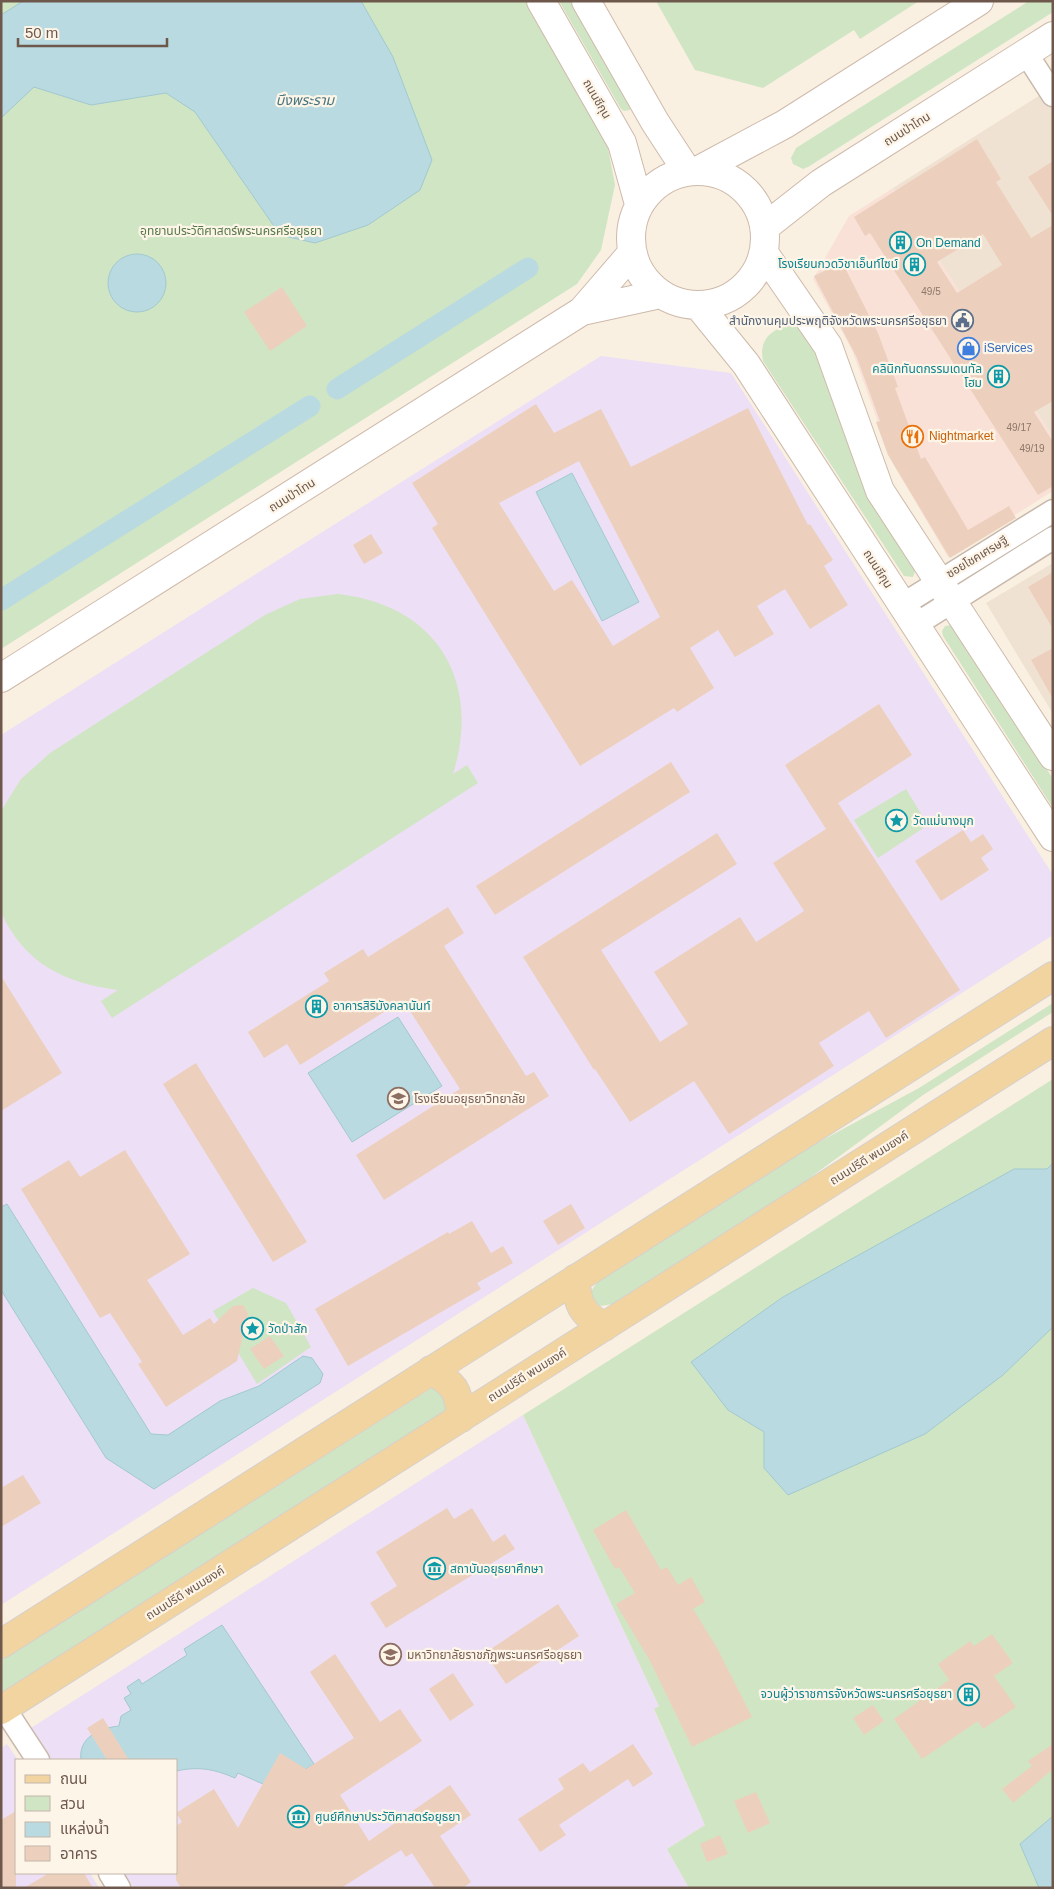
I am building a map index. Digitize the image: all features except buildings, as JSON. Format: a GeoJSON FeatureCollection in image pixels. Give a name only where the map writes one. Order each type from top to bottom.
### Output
{"type":"FeatureCollection","features":[{"type":"Feature","properties":{"kind":"main road","name":"ถนนชีกุน"},"geometry":{"type":"LineString","coordinates":[[541,1],[622,143],[639,204]]}},
{"type":"Feature","properties":{"kind":"main road"},"geometry":{"type":"LineString","coordinates":[[586,1],[655,122],[693,171],[722,175],[742,187],[757,205],[764,240],[828,346],[880,491],[1053,756]]}},
{"type":"Feature","properties":{"kind":"main road"},"geometry":{"type":"LineString","coordinates":[[764,240],[753,277],[735,294],[717,302],[698,306],[678,302],[660,294],[639,272],[632,253],[630,233],[639,204],[660,182],[693,171],[785,124],[979,1]]}},
{"type":"Feature","properties":{"kind":"main road","name":"ถนนป่าโทน"},"geometry":{"type":"LineString","coordinates":[[764,240],[821,183],[1053,36]]}},
{"type":"Feature","properties":{"kind":"main road","name":"ถนนป่าโทน"},"geometry":{"type":"LineString","coordinates":[[1,678],[582,312],[632,253]]}},
{"type":"Feature","properties":{"kind":"main road","name":"ถนนป่าโทน"},"geometry":{"type":"LineString","coordinates":[[582,312],[660,294]]}},
{"type":"Feature","properties":{"kind":"main road","name":"ถนนชีกุน"},"geometry":{"type":"LineString","coordinates":[[698,306],[746,364],[1053,837]]}},
{"type":"Feature","properties":{"kind":"main road"},"geometry":{"type":"LineString","coordinates":[[1,1644],[1053,976]]}},
{"type":"Feature","properties":{"kind":"main road","name":"ถนนปรีดี พนมยงค์"},"geometry":{"type":"LineString","coordinates":[[3,1709],[1053,1040]]}},
{"type":"Feature","properties":{"kind":"main road"},"geometry":{"type":"LineString","coordinates":[[575,1279],[578,1301],[582,1309],[587,1317],[604,1327]]}},
{"type":"Feature","properties":{"kind":"main road"},"geometry":{"type":"LineString","coordinates":[[431,1370],[450,1382],[460,1398],[461,1418]]}},
{"type":"Feature","properties":{"kind":"street"},"geometry":{"type":"LineString","coordinates":[[1026,53],[1053,95]]}},
{"type":"Feature","properties":{"kind":"street","name":"ซอยโชคเศรษฐี"},"geometry":{"type":"LineString","coordinates":[[909,615],[945,591],[1053,511]]}},
{"type":"Feature","properties":{"kind":"street","name":"ซอยโชคเศรษฐี"},"geometry":{"type":"LineString","coordinates":[[945,591],[1053,538]]}},
{"type":"Feature","properties":{"kind":"street"},"geometry":{"type":"LineString","coordinates":[[3,1709],[37,1759]]}},
{"type":"Feature","properties":{"kind":"street"},"geometry":{"type":"LineString","coordinates":[[111,1874],[119,1888]]}},
{"type":"Feature","properties":{"kind":"shaded area"},"geometry":{"type":"Polygon","coordinates":[[[1053,87],[1053,437],[893,188],[1053,87]]]}},
{"type":"Feature","properties":{"kind":"shaded area"},"geometry":{"type":"Polygon","coordinates":[[[893,188],[1053,437],[1053,491],[948,557],[893,464],[852,350],[813,279],[849,216],[893,188]]]}},
{"type":"Feature","properties":{"kind":"shaded area","name":"โรงเรียนอยุธยาวิทยาลัย"},"geometry":{"type":"Polygon","coordinates":[[[601,356],[731,373],[1053,875],[1053,935],[1,1605],[1,735],[601,356]]]}},
{"type":"Feature","properties":{"kind":"shaded area"},"geometry":{"type":"Polygon","coordinates":[[[1053,563],[1053,714],[986,603],[1053,563]]]}},
{"type":"Feature","properties":{"kind":"shaded area","name":"มหาวิทยาลัยราชภัฏพระนครศรีอยุธยา"},"geometry":{"type":"Polygon","coordinates":[[[523,1415],[659,1706],[654,1710],[705,1825],[667,1849],[689,1888],[134,1888],[125,1874],[178,1874],[178,1759],[51,1759],[31,1728],[523,1415]]]}},
{"type":"Feature","properties":{"kind":"shaded area"},"geometry":{"type":"Polygon","coordinates":[[[7,1744],[17,1759],[15,1759],[15,1874],[91,1874],[99,1888],[1,1888],[1,1748],[7,1744]]]}},
{"type":"Feature","properties":{"kind":"green space","name":"อุทยานประวัติศาสตร์พระนครศรีอยุธยา"},"geometry":{"type":"Polygon","coordinates":[[[1,1],[530,1],[605,132],[615,185],[601,250],[577,284],[1,649],[1,1]]]}},
{"type":"Feature","properties":{"kind":"green space"},"geometry":{"type":"Polygon","coordinates":[[[559,1],[572,1],[631,103],[630,110],[624,111],[621,109],[559,1]]]}},
{"type":"Feature","properties":{"kind":"green space"},"geometry":{"type":"Polygon","coordinates":[[[656,1],[919,1],[860,39],[854,30],[763,88],[695,70],[656,1]]]}},
{"type":"Feature","properties":{"kind":"green space"},"geometry":{"type":"Polygon","coordinates":[[[1029,1],[1053,1],[1053,12],[808,167],[803,169],[793,164],[791,158],[796,148],[1029,1]]]}},
{"type":"Feature","properties":{"kind":"green space"},"geometry":{"type":"Polygon","coordinates":[[[788,325],[799,327],[819,352],[916,568],[913,577],[904,576],[763,361],[764,342],[776,330],[788,325]]]}},
{"type":"Feature","properties":{"kind":"green space"},"geometry":{"type":"Polygon","coordinates":[[[338,594],[373,601],[402,614],[426,631],[444,653],[455,679],[461,708],[460,740],[453,774],[467,765],[478,783],[112,1018],[101,1001],[118,990],[80,982],[48,968],[21,945],[10,930],[1,912],[1,811],[21,779],[50,753],[265,615],[300,599],[338,594]]]}},
{"type":"Feature","properties":{"kind":"green space"},"geometry":{"type":"Polygon","coordinates":[[[951,625],[956,628],[1053,779],[1053,808],[943,636],[942,631],[945,626],[951,625]]]}},
{"type":"Feature","properties":{"kind":"green space"},"geometry":{"type":"Polygon","coordinates":[[[906,789],[928,825],[878,858],[854,820],[906,789]]]}},
{"type":"Feature","properties":{"kind":"green space"},"geometry":{"type":"Polygon","coordinates":[[[1053,1003],[1053,1012],[923,1095],[807,1180],[613,1304],[601,1306],[595,1302],[591,1291],[598,1281],[793,1156],[919,1088],[1053,1003]]]}},
{"type":"Feature","properties":{"kind":"green space"},"geometry":{"type":"Polygon","coordinates":[[[1053,1079],[1053,1888],[689,1888],[667,1849],[705,1825],[654,1709],[659,1706],[523,1415],[1053,1079]]]}},
{"type":"Feature","properties":{"kind":"green space"},"geometry":{"type":"Polygon","coordinates":[[[253,1288],[286,1303],[311,1347],[257,1384],[213,1311],[253,1288]]]}},
{"type":"Feature","properties":{"kind":"green space"},"geometry":{"type":"Polygon","coordinates":[[[435,1386],[441,1386],[448,1407],[444,1412],[1,1694],[1,1660],[435,1386]]]}},
{"type":"Feature","properties":{"kind":"water","name":"บึงพระราม"},"geometry":{"type":"Polygon","coordinates":[[[23,1],[361,1],[393,57],[432,160],[420,190],[368,225],[315,243],[280,235],[195,112],[166,93],[91,105],[34,87],[1,118],[1,15],[23,1]]]}},
{"type":"Feature","properties":{"kind":"water"},"geometry":{"type":"Polygon","coordinates":[[[131,254],[143,254],[158,262],[166,277],[166,289],[158,304],[143,312],[131,312],[116,304],[108,289],[108,277],[116,262],[131,254]]]}},
{"type":"Feature","properties":{"kind":"water"},"geometry":{"type":"Polygon","coordinates":[[[572,473],[639,602],[602,621],[536,492],[572,473]]]}},
{"type":"Feature","properties":{"kind":"water"},"geometry":{"type":"Polygon","coordinates":[[[398,1017],[442,1086],[352,1142],[308,1073],[398,1017]]]}},
{"type":"Feature","properties":{"kind":"water"},"geometry":{"type":"Polygon","coordinates":[[[1053,1163],[1053,1327],[1003,1375],[925,1434],[788,1495],[764,1468],[764,1432],[728,1410],[691,1362],[783,1297],[1014,1169],[1047,1169],[1053,1163]]]}},
{"type":"Feature","properties":{"kind":"water"},"geometry":{"type":"Polygon","coordinates":[[[7,1204],[151,1434],[168,1435],[220,1401],[259,1386],[303,1356],[312,1358],[323,1374],[320,1383],[154,1489],[106,1458],[1,1290],[1,1207],[7,1204]]]}},
{"type":"Feature","properties":{"kind":"water"},"geometry":{"type":"Polygon","coordinates":[[[222,1625],[314,1764],[306,1769],[263,1784],[238,1773],[235,1778],[206,1769],[178,1771],[178,1759],[81,1759],[83,1745],[92,1735],[105,1729],[119,1726],[121,1716],[131,1710],[124,1698],[131,1694],[127,1687],[139,1679],[142,1684],[187,1655],[184,1649],[222,1625]]]}},
{"type":"Feature","properties":{"kind":"water"},"geometry":{"type":"Polygon","coordinates":[[[1053,1816],[1053,1888],[1039,1888],[1020,1844],[1053,1816]]]}},
{"type":"Feature","properties":{"kind":"waterway"},"geometry":{"type":"LineString","coordinates":[[337,389],[528,268]]}},
{"type":"Feature","properties":{"kind":"waterway"},"geometry":{"type":"LineString","coordinates":[[1,600],[310,406]]}},
{"type":"Feature","properties":{"kind":"place","name":"On Demand"},"geometry":{"type":"Point","coordinates":[900,243]}},
{"type":"Feature","properties":{"kind":"place","name":"โรงเรียนกวดวิชาเอ็นท์ไซน์"},"geometry":{"type":"Point","coordinates":[914,264]}},
{"type":"Feature","properties":{"kind":"place","name":"สำนักงานคุมประพฤติจังหวัดพระนครศรีอยุธยา"},"geometry":{"type":"Point","coordinates":[963,321]}},
{"type":"Feature","properties":{"kind":"place","name":"iServices"},"geometry":{"type":"Point","coordinates":[968,348]}},
{"type":"Feature","properties":{"kind":"place","name":"คลินิกทันตกรรมเดนทัล โฮม"},"geometry":{"type":"Point","coordinates":[998,376]}},
{"type":"Feature","properties":{"kind":"place","name":"Nightmarket"},"geometry":{"type":"Point","coordinates":[913,436]}},
{"type":"Feature","properties":{"kind":"place","name":"วัดแม่นางมุก"},"geometry":{"type":"Point","coordinates":[897,821]}},
{"type":"Feature","properties":{"kind":"place","name":"อาคารสิริมังคลานันท์"},"geometry":{"type":"Point","coordinates":[317,1006]}},
{"type":"Feature","properties":{"kind":"place","name":"โรงเรียนอยุธยาวิทยาลัย"},"geometry":{"type":"Point","coordinates":[398,1099]}},
{"type":"Feature","properties":{"kind":"place","name":"วัดป่าสัก"},"geometry":{"type":"Point","coordinates":[252,1329]}},
{"type":"Feature","properties":{"kind":"place","name":"สถาบันอยุธยาศึกษา"},"geometry":{"type":"Point","coordinates":[434,1569]}},
{"type":"Feature","properties":{"kind":"place","name":"มหาวิทยาลัยราชภัฏพระนครศรีอยุธยา"},"geometry":{"type":"Point","coordinates":[391,1655]}},
{"type":"Feature","properties":{"kind":"place","name":"จวนผู้ว่าราชการจังหวัดพระนครศรีอยุธยา"},"geometry":{"type":"Point","coordinates":[968,1694]}},
{"type":"Feature","properties":{"kind":"place","name":"ศูนย์ศึกษาประวัติศาสตร์อยุธยา"},"geometry":{"type":"Point","coordinates":[299,1817]}}]}
